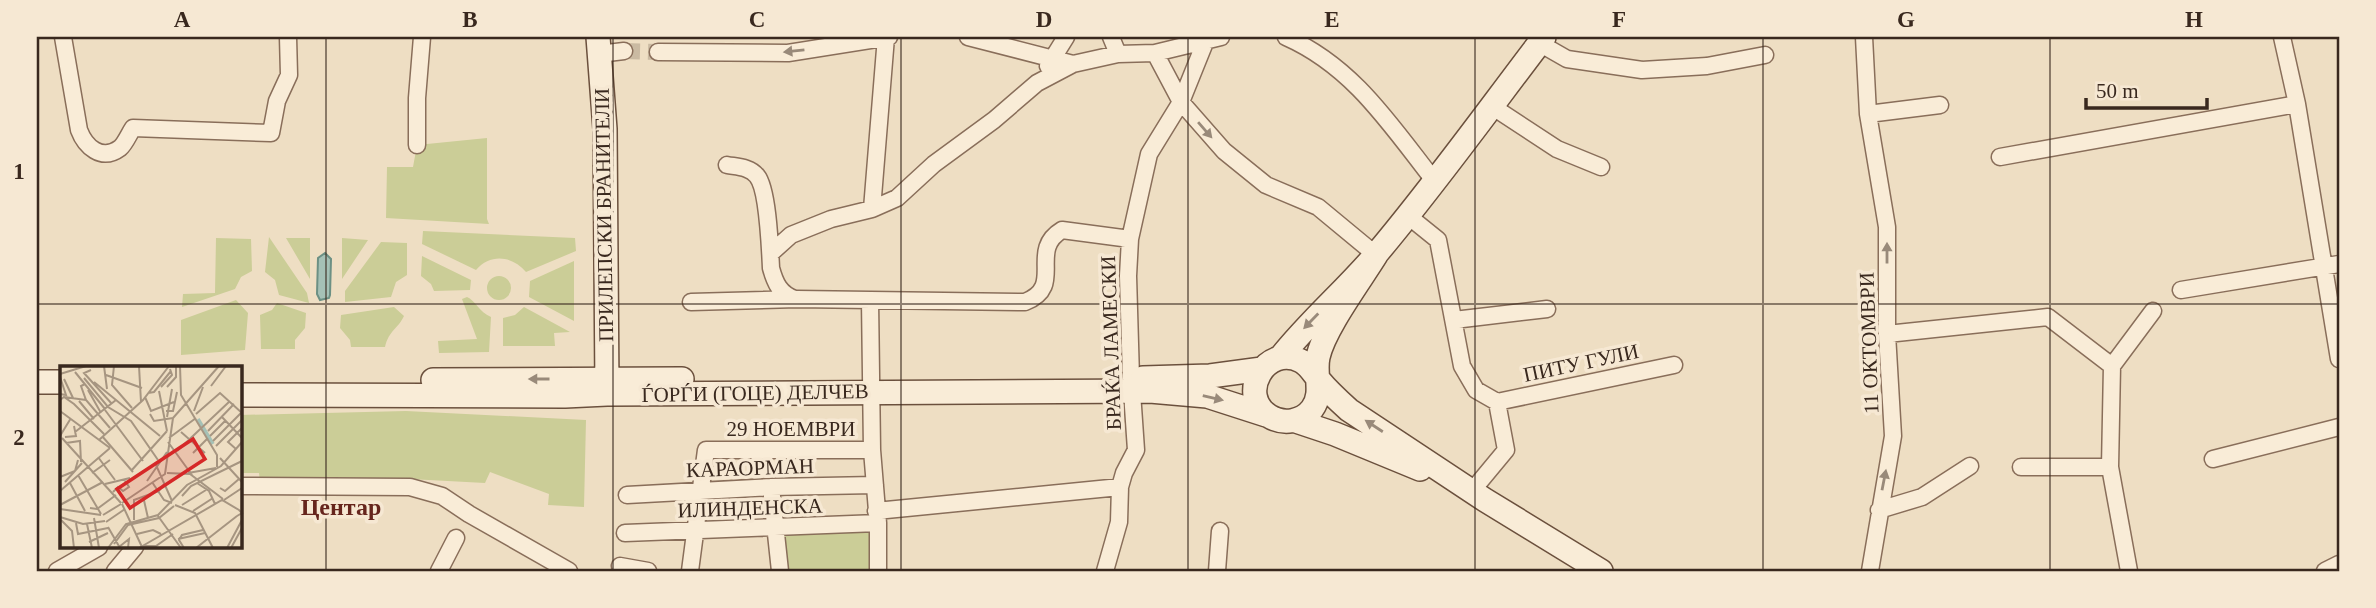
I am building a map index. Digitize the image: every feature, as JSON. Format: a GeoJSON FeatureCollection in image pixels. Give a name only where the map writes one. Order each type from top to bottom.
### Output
{"type":"FeatureCollection","features":[{"type":"Feature","properties":{"kind":"main road"},"geometry":{"type":"LineString","coordinates":[[1376,254],[1323,342],[1317,359],[1317,398],[1306,416],[1286,422],[1266,415],[1259,407],[1254,387],[1271,363],[1376,254],[1436,183],[1542,40]]}},
{"type":"Feature","properties":{"kind":"main road","name":"ПРИЛЕПСКИ БРАНИТЕЛИ"},"geometry":{"type":"LineString","coordinates":[[598,45],[605,129],[607,386]]}},
{"type":"Feature","properties":{"kind":"main road"},"geometry":{"type":"LineString","coordinates":[[1271,363],[1291,358],[1301,361],[1349,410],[1601,571]]}},
{"type":"Feature","properties":{"kind":"main road","name":"ЃОРЃИ (ГОЦЕ) ДЕЛЧЕВ"},"geometry":{"type":"LineString","coordinates":[[242,379],[607,386],[1131,385],[1210,376],[1271,363]]}},
{"type":"Feature","properties":{"kind":"main road"},"geometry":{"type":"LineString","coordinates":[[37,383],[60,382]]}},
{"type":"Feature","properties":{"kind":"main road","name":"ЃОРЃИ (ГОЦЕ) ДЕЛЧЕВ"},"geometry":{"type":"LineString","coordinates":[[1131,385],[1150,391],[1207,396],[1266,415]]}},
{"type":"Feature","properties":{"kind":"main road","name":"ЃОРЃИ (ГОЦЕ) ДЕЛЧЕВ"},"geometry":{"type":"LineString","coordinates":[[242,395],[565,396],[607,386]]}},
{"type":"Feature","properties":{"kind":"main road"},"geometry":{"type":"LineString","coordinates":[[37,396],[60,396]]}},
{"type":"Feature","properties":{"kind":"main road"},"geometry":{"type":"LineString","coordinates":[[1296,421],[1335,434],[1472,491]]}},
{"type":"Feature","properties":{"kind":"street"},"geometry":{"type":"LineString","coordinates":[[63,37],[79,130],[84,143],[93,151],[106,153],[120,148],[133,128],[271,133],[276,101],[289,75],[288,37]]}},
{"type":"Feature","properties":{"kind":"street"},"geometry":{"type":"LineString","coordinates":[[417,145],[417,97],[422,37]]}},
{"type":"Feature","properties":{"kind":"street"},"geometry":{"type":"LineString","coordinates":[[658,52],[788,53],[887,37],[872,209]]}},
{"type":"Feature","properties":{"kind":"street"},"geometry":{"type":"LineString","coordinates":[[968,37],[1073,64]]}},
{"type":"Feature","properties":{"kind":"street"},"geometry":{"type":"LineString","coordinates":[[1037,83],[1066,37]]}},
{"type":"Feature","properties":{"kind":"street"},"geometry":{"type":"LineString","coordinates":[[1111,37],[1118,54]]}},
{"type":"Feature","properties":{"kind":"street"},"geometry":{"type":"LineString","coordinates":[[1286,37],[1338,68],[1369,96],[1436,183]]}},
{"type":"Feature","properties":{"kind":"street","name":"11 ОКТОМВРИ"},"geometry":{"type":"LineString","coordinates":[[1864,37],[1868,114],[1887,227],[1893,436],[1870,571]]}},
{"type":"Feature","properties":{"kind":"street"},"geometry":{"type":"LineString","coordinates":[[2282,37],[2331,266],[2339,359]]}},
{"type":"Feature","properties":{"kind":"street"},"geometry":{"type":"LineString","coordinates":[[771,253],[791,235],[831,219],[872,209],[897,198],[934,164],[994,120],[1037,83],[1073,64],[1118,54],[1155,53],[1213,38]]}},
{"type":"Feature","properties":{"kind":"street","name":"БРАЌА ЛАМЕСКИ"},"geometry":{"type":"LineString","coordinates":[[1105,571],[1119,522],[1120,487],[1136,450],[1131,385],[1128,276],[1130,239],[1149,155],[1181,102],[1213,38]]}},
{"type":"Feature","properties":{"kind":"street"},"geometry":{"type":"LineString","coordinates":[[1542,40],[1567,60],[1642,70],[1707,66],[1765,55]]}},
{"type":"Feature","properties":{"kind":"street"},"geometry":{"type":"LineString","coordinates":[[598,45],[625,51]]}},
{"type":"Feature","properties":{"kind":"street"},"geometry":{"type":"LineString","coordinates":[[1155,53],[1181,102],[1224,151],[1266,185],[1318,207],[1376,254]]}},
{"type":"Feature","properties":{"kind":"street"},"geometry":{"type":"LineString","coordinates":[[2000,158],[2297,104]]}},
{"type":"Feature","properties":{"kind":"street"},"geometry":{"type":"LineString","coordinates":[[1868,114],[1940,105]]}},
{"type":"Feature","properties":{"kind":"street"},"geometry":{"type":"LineString","coordinates":[[1493,107],[1557,149],[1601,167]]}},
{"type":"Feature","properties":{"kind":"street"},"geometry":{"type":"LineString","coordinates":[[727,165],[745,167],[757,175],[763,187],[775,281],[785,296],[797,299]]}},
{"type":"Feature","properties":{"kind":"street"},"geometry":{"type":"LineString","coordinates":[[1407,215],[1438,240],[1462,366],[1476,390],[1497,402],[1506,450],[1472,491]]}},
{"type":"Feature","properties":{"kind":"street"},"geometry":{"type":"LineString","coordinates":[[691,302],[797,299],[1026,302],[1037,297],[1044,288],[1046,246],[1053,235],[1062,230],[1130,239]]}},
{"type":"Feature","properties":{"kind":"street"},"geometry":{"type":"LineString","coordinates":[[2181,290],[2331,266]]}},
{"type":"Feature","properties":{"kind":"street"},"geometry":{"type":"LineString","coordinates":[[870,300],[872,450],[878,571]]}},
{"type":"Feature","properties":{"kind":"street"},"geometry":{"type":"LineString","coordinates":[[1454,320],[1547,309]]}},
{"type":"Feature","properties":{"kind":"street"},"geometry":{"type":"LineString","coordinates":[[2129,571],[2110,467],[2112,366],[2153,311]]}},
{"type":"Feature","properties":{"kind":"street"},"geometry":{"type":"LineString","coordinates":[[1888,334],[2048,317],[2112,366]]}},
{"type":"Feature","properties":{"kind":"street","name":"ПИТУ ГУЛИ"},"geometry":{"type":"LineString","coordinates":[[1497,402],[1674,365]]}},
{"type":"Feature","properties":{"kind":"street"},"geometry":{"type":"LineString","coordinates":[[2213,459],[2339,427]]}},
{"type":"Feature","properties":{"kind":"street","name":"29 НОЕМВРИ"},"geometry":{"type":"LineString","coordinates":[[690,571],[706,450],[872,450]]}},
{"type":"Feature","properties":{"kind":"street"},"geometry":{"type":"LineString","coordinates":[[1879,510],[1922,497],[1970,467]]}},
{"type":"Feature","properties":{"kind":"street"},"geometry":{"type":"LineString","coordinates":[[2021,467],[2110,467]]}},
{"type":"Feature","properties":{"kind":"street","name":"КАРАОРМАН"},"geometry":{"type":"LineString","coordinates":[[627,495],[771,487],[875,485]]}},
{"type":"Feature","properties":{"kind":"street"},"geometry":{"type":"LineString","coordinates":[[242,486],[410,487],[442,496],[569,571]]}},
{"type":"Feature","properties":{"kind":"street"},"geometry":{"type":"LineString","coordinates":[[771,487],[780,571]]}},
{"type":"Feature","properties":{"kind":"street","name":"ИЛИНДЕНСКА"},"geometry":{"type":"LineString","coordinates":[[625,534],[777,528],[1120,487]]}},
{"type":"Feature","properties":{"kind":"street"},"geometry":{"type":"LineString","coordinates":[[1217,571],[1220,531]]}},
{"type":"Feature","properties":{"kind":"street"},"geometry":{"type":"LineString","coordinates":[[439,571],[456,538]]}},
{"type":"Feature","properties":{"kind":"street"},"geometry":{"type":"LineString","coordinates":[[57,571],[97,548]]}},
{"type":"Feature","properties":{"kind":"street"},"geometry":{"type":"LineString","coordinates":[[115,571],[134,548]]}},
{"type":"Feature","properties":{"kind":"street"},"geometry":{"type":"LineString","coordinates":[[2325,571],[2339,564]]}},
{"type":"Feature","properties":{"kind":"street"},"geometry":{"type":"LineString","coordinates":[[621,566],[648,571]]}},
{"type":"Feature","properties":{"kind":"green space"},"geometry":{"type":"Polygon","coordinates":[[[487,138],[489,224],[386,218],[387,167],[413,167],[417,145],[487,138]]]}},
{"type":"Feature","properties":{"kind":"green space"},"geometry":{"type":"Polygon","coordinates":[[[423,231],[575,238],[576,251],[526,272],[514,263],[501,259],[488,261],[476,270],[422,244],[423,231]]]}},
{"type":"Feature","properties":{"kind":"green space"},"geometry":{"type":"Polygon","coordinates":[[[269,237],[307,293],[309,303],[279,295],[275,280],[265,272],[269,237]]]}},
{"type":"Feature","properties":{"kind":"green space"},"geometry":{"type":"Polygon","coordinates":[[[216,238],[251,239],[252,271],[241,277],[235,289],[182,307],[183,294],[215,293],[216,238]]]}},
{"type":"Feature","properties":{"kind":"green space"},"geometry":{"type":"Polygon","coordinates":[[[286,238],[310,238],[310,279],[286,238]]]}},
{"type":"Feature","properties":{"kind":"green space"},"geometry":{"type":"Polygon","coordinates":[[[342,238],[368,240],[342,279],[342,238]]]}},
{"type":"Feature","properties":{"kind":"green space"},"geometry":{"type":"Polygon","coordinates":[[[381,242],[407,243],[407,275],[396,282],[391,297],[345,302],[345,291],[381,242]]]}},
{"type":"Feature","properties":{"kind":"green space"},"geometry":{"type":"Polygon","coordinates":[[[422,256],[471,280],[470,290],[434,291],[431,284],[421,276],[422,256]]]}},
{"type":"Feature","properties":{"kind":"green space"},"geometry":{"type":"Polygon","coordinates":[[[574,261],[574,321],[529,297],[530,281],[574,261]]]}},
{"type":"Feature","properties":{"kind":"green space"},"geometry":{"type":"Polygon","coordinates":[[[499,276],[508,279],[511,288],[508,297],[499,300],[490,297],[487,288],[490,279],[499,276]]]}},
{"type":"Feature","properties":{"kind":"green space"},"geometry":{"type":"Polygon","coordinates":[[[467,297],[491,317],[489,352],[439,353],[438,341],[477,339],[462,299],[467,297]]]}},
{"type":"Feature","properties":{"kind":"green space"},"geometry":{"type":"Polygon","coordinates":[[[236,300],[248,313],[245,350],[181,355],[181,320],[236,300]]]}},
{"type":"Feature","properties":{"kind":"green space"},"geometry":{"type":"Polygon","coordinates":[[[277,303],[306,313],[305,328],[295,340],[295,349],[261,349],[260,315],[272,310],[277,303]]]}},
{"type":"Feature","properties":{"kind":"green space"},"geometry":{"type":"Polygon","coordinates":[[[394,307],[404,316],[385,347],[351,347],[350,340],[340,328],[341,315],[394,307]]]}},
{"type":"Feature","properties":{"kind":"green space"},"geometry":{"type":"Polygon","coordinates":[[[524,307],[570,332],[554,333],[555,346],[503,346],[503,318],[515,315],[524,307]]]}},
{"type":"Feature","properties":{"kind":"green space"},"geometry":{"type":"Polygon","coordinates":[[[406,411],[586,420],[584,507],[548,505],[549,494],[490,472],[485,483],[410,479],[260,482],[259,473],[242,473],[242,415],[406,411]]]}},
{"type":"Feature","properties":{"kind":"green space"},"geometry":{"type":"Polygon","coordinates":[[[878,523],[878,571],[780,571],[777,528],[878,523]]]}},
{"type":"Feature","properties":{"kind":"shaded area"},"geometry":{"type":"Polygon","coordinates":[[[325,253],[331,259],[330,295],[329,298],[320,300],[317,294],[318,258],[325,253]]]}},
{"type":"Feature","properties":{"kind":"tunnel"},"geometry":{"type":"LineString","coordinates":[[624,51],[658,52]]}},
{"type":"Feature","properties":{"kind":"district","name":"Центар"},"geometry":{"type":"Point","coordinates":[341,507]}}]}
